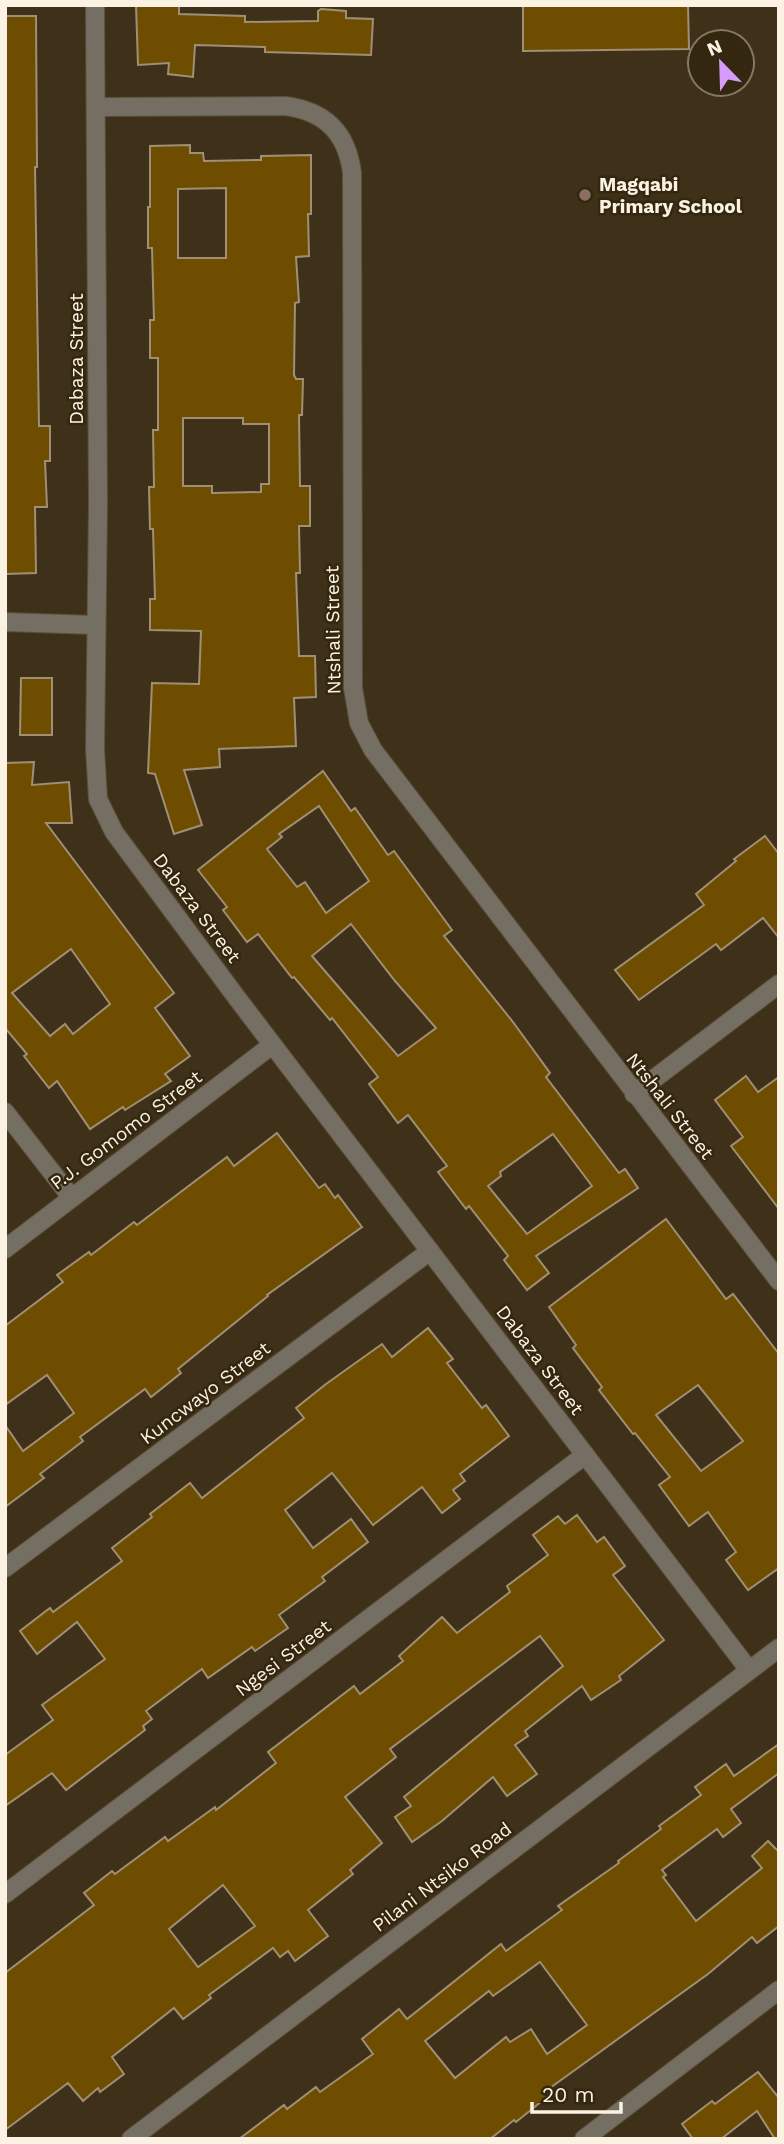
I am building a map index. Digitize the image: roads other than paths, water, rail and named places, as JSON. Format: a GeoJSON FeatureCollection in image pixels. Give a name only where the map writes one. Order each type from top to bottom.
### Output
{"type":"FeatureCollection","features":[{"type":"Feature","properties":{"kind":"street","name":"Dabaza Street"},"geometry":{"type":"LineString","coordinates":[[95,5],[98,504],[95,778],[98,799],[105,817],[272,1045],[749,1670]]}},
{"type":"Feature","properties":{"kind":"street","name":"Ntshali Street"},"geometry":{"type":"LineString","coordinates":[[96,107],[285,106],[320,116],[332,126],[343,142],[350,155],[352,173],[353,688],[359,723],[373,750],[779,1281]]}},
{"type":"Feature","properties":{"kind":"street"},"geometry":{"type":"LineString","coordinates":[[5,622],[95,625]]}},
{"type":"Feature","properties":{"kind":"street"},"geometry":{"type":"LineString","coordinates":[[634,1094],[779,984]]}},
{"type":"Feature","properties":{"kind":"street","name":"P.J. Gomomo Street"},"geometry":{"type":"LineString","coordinates":[[5,1249],[272,1045]]}},
{"type":"Feature","properties":{"kind":"street"},"geometry":{"type":"LineString","coordinates":[[5,1112],[72,1198]]}},
{"type":"Feature","properties":{"kind":"street","name":"Kuncwayo Street"},"geometry":{"type":"LineString","coordinates":[[5,1569],[430,1251]]}},
{"type":"Feature","properties":{"kind":"street","name":"Ngesi Street"},"geometry":{"type":"LineString","coordinates":[[5,1894],[586,1455]]}},
{"type":"Feature","properties":{"kind":"street","name":"Pilani Ntsiko Road"},"geometry":{"type":"LineString","coordinates":[[131,2139],[779,1648]]}},
{"type":"Feature","properties":{"kind":"street"},"geometry":{"type":"LineString","coordinates":[[584,2139],[779,1990]]}},
{"type":"Feature","properties":{"kind":"place","name":"Magqabi Primary School"},"geometry":{"type":"Point","coordinates":[585,195]}}]}
